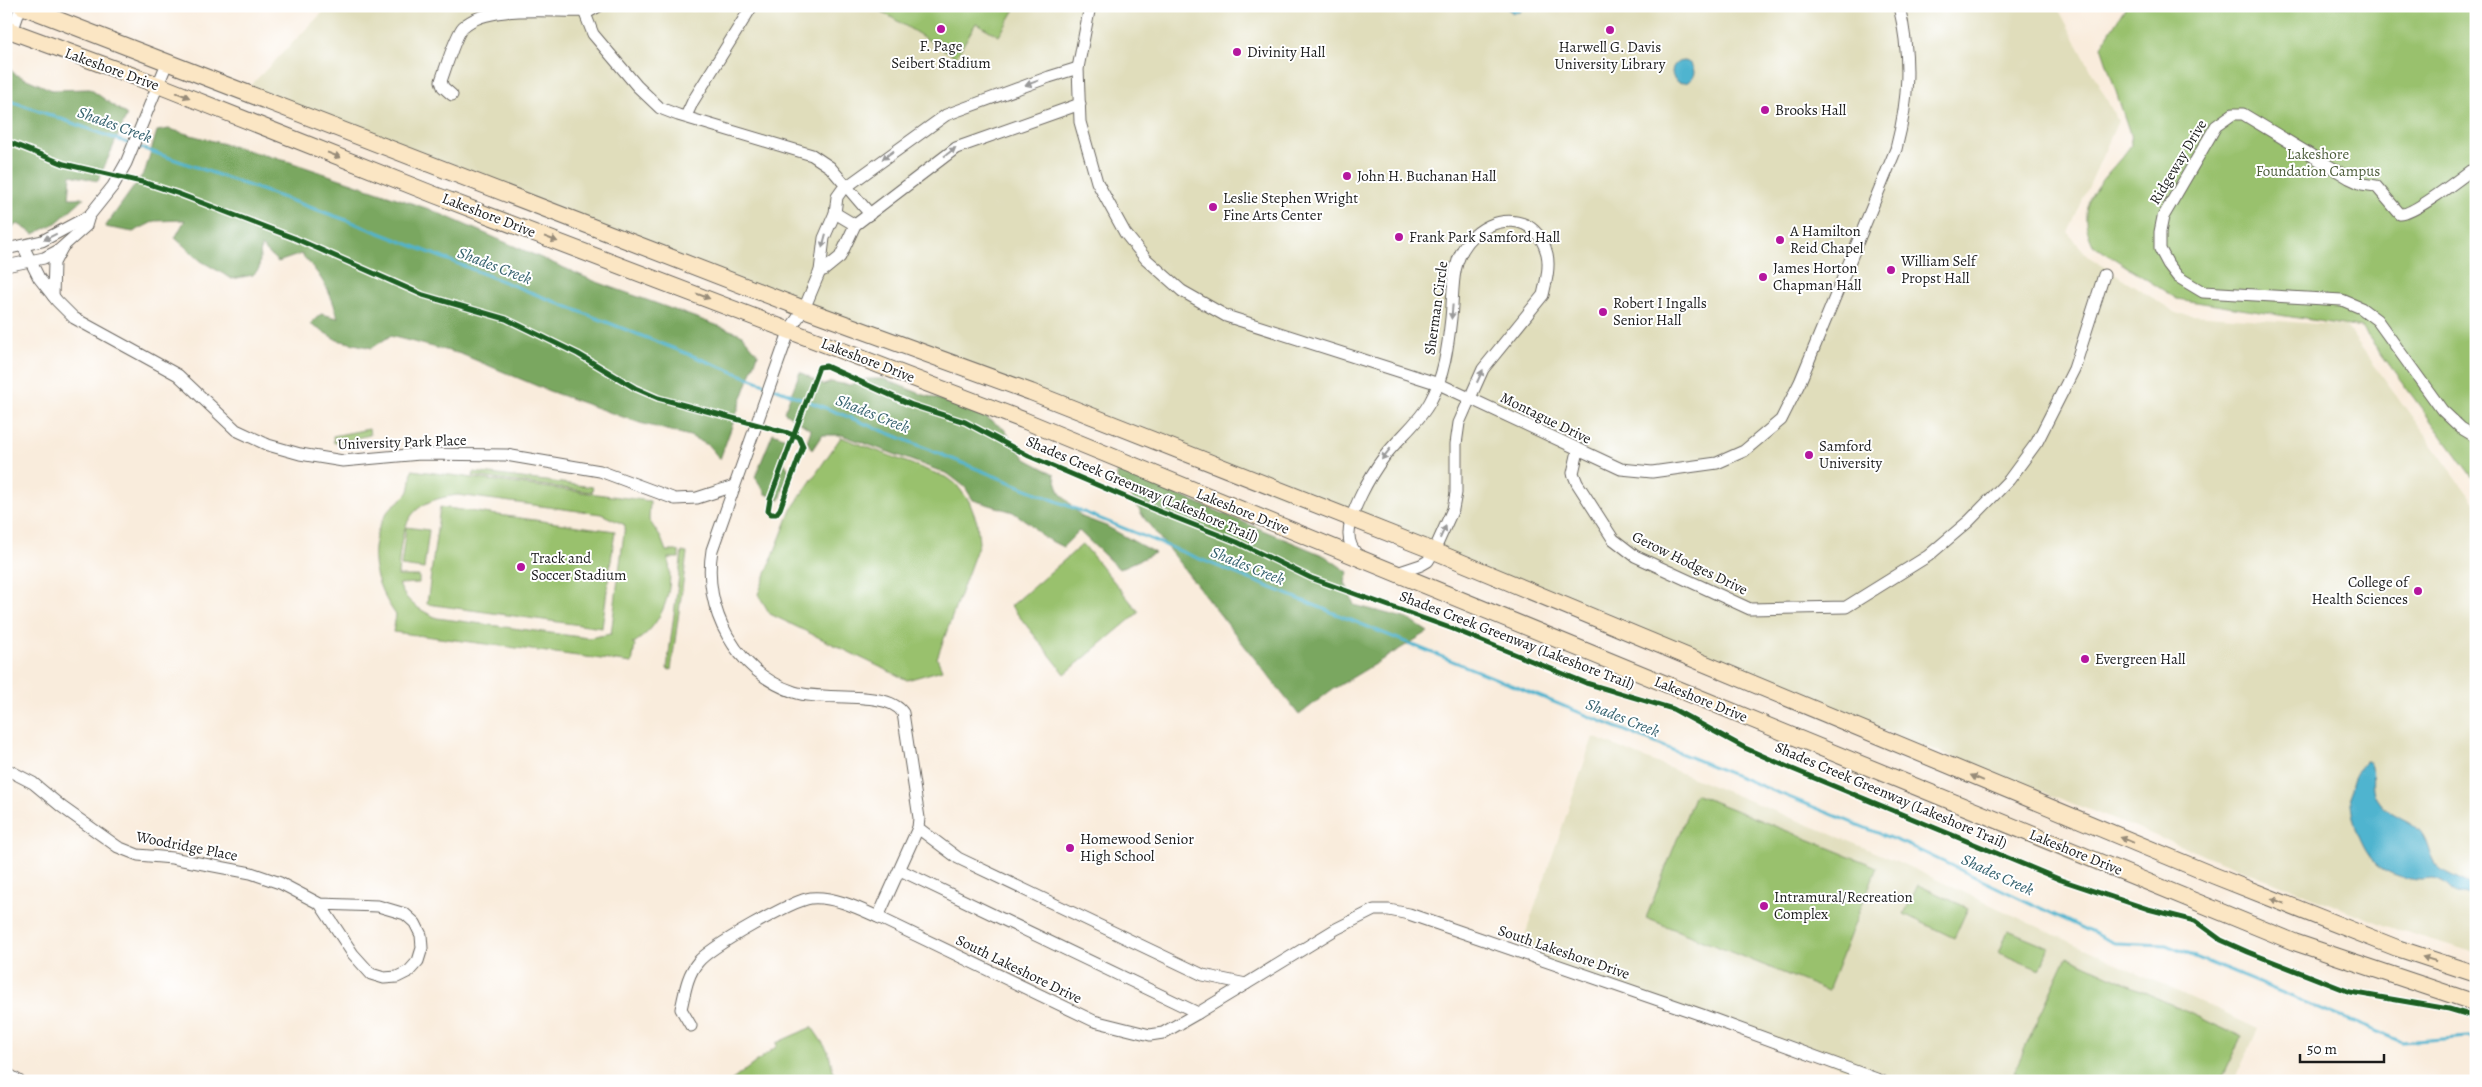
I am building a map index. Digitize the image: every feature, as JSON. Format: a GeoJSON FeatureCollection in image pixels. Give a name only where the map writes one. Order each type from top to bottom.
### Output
{"type":"FeatureCollection","features":[{"type":"Feature","properties":{"kind":"main road","name":"Lakeshore Drive"},"geometry":{"type":"LineString","coordinates":[[22,6],[804,309],[967,367],[1351,520],[1434,551],[2119,837],[2397,948],[2476,974]]}},
{"type":"Feature","properties":{"kind":"main road","name":"Lakeshore Drive"},"geometry":{"type":"LineString","coordinates":[[9,31],[158,85],[435,195],[790,329],[1023,420],[2294,942],[2476,1004]]}},
{"type":"Feature","properties":{"kind":"main road"},"geometry":{"type":"LineString","coordinates":[[2387,974],[2397,948]]}},
{"type":"Feature","properties":{"kind":"street"},"geometry":{"type":"LineString","coordinates":[[9,31],[22,6]]}},
{"type":"Feature","properties":{"kind":"street"},"geometry":{"type":"LineString","coordinates":[[452,95],[443,87],[442,81],[461,28],[478,17],[505,11],[584,11],[599,6]]}},
{"type":"Feature","properties":{"kind":"street"},"geometry":{"type":"LineString","coordinates":[[686,116],[693,101],[752,6]]}},
{"type":"Feature","properties":{"kind":"street","name":"Montague Drive"},"geometry":{"type":"LineString","coordinates":[[1090,6],[1078,68],[1080,122],[1097,182],[1125,233],[1146,259],[1182,291],[1226,316],[1439,384],[1621,469],[1652,472],[1717,463],[1744,451],[1780,420],[1800,382],[1896,149],[1905,115],[1908,78],[1905,31],[1899,6]]}},
{"type":"Feature","properties":{"kind":"street"},"geometry":{"type":"LineString","coordinates":[[584,11],[593,34],[638,86],[660,108],[812,155],[830,167],[870,214]]}},
{"type":"Feature","properties":{"kind":"street"},"geometry":{"type":"LineString","coordinates":[[6,266],[44,258],[62,248],[82,230],[89,216],[113,186],[126,163],[167,63]]}},
{"type":"Feature","properties":{"kind":"street"},"geometry":{"type":"LineString","coordinates":[[878,917],[918,828],[919,818],[903,713],[899,706],[886,700],[822,697],[795,693],[768,679],[746,661],[732,645],[721,624],[710,583],[709,566],[712,550],[790,329],[804,309],[820,271],[824,238],[835,213],[837,197],[847,186],[946,115],[1078,68]]}},
{"type":"Feature","properties":{"kind":"street"},"geometry":{"type":"LineString","coordinates":[[820,271],[840,257],[855,225],[961,145],[1080,104]]}},
{"type":"Feature","properties":{"kind":"street","name":"Ridgeway Drive"},"geometry":{"type":"LineString","coordinates":[[2476,178],[2470,171],[2419,207],[2407,214],[2400,214],[2376,186],[2362,184],[2349,178],[2243,114],[2233,114],[2216,126],[2163,217],[2160,232],[2160,250],[2168,264],[2178,277],[2203,292],[2342,300],[2361,308],[2377,320],[2442,410],[2461,428],[2476,437]]}},
{"type":"Feature","properties":{"kind":"street"},"geometry":{"type":"LineString","coordinates":[[835,213],[855,225]]}},
{"type":"Feature","properties":{"kind":"street"},"geometry":{"type":"LineString","coordinates":[[6,248],[42,241],[89,216]]}},
{"type":"Feature","properties":{"kind":"street","name":"Sherman Circle"},"geometry":{"type":"LineString","coordinates":[[1358,556],[1350,546],[1351,520],[1375,469],[1393,445],[1418,420],[1439,384],[1448,344],[1455,268],[1462,251],[1474,235],[1490,224],[1505,221],[1526,226],[1544,243],[1547,254],[1547,280],[1543,295],[1483,369],[1459,423],[1456,444],[1457,484],[1453,510],[1434,551],[1428,561],[1421,566],[1397,573]]}},
{"type":"Feature","properties":{"kind":"street","name":"University Park Place"},"geometry":{"type":"LineString","coordinates":[[24,246],[30,262],[53,296],[74,318],[178,375],[236,430],[268,445],[300,454],[343,461],[420,454],[506,455],[600,471],[675,499],[696,498],[736,480]]}},
{"type":"Feature","properties":{"kind":"street"},"geometry":{"type":"LineString","coordinates":[[53,296],[52,273],[54,263],[62,248]]}},
{"type":"Feature","properties":{"kind":"street","name":"Gerow Hodges Drive"},"geometry":{"type":"LineString","coordinates":[[1578,450],[1574,477],[1613,540],[1635,556],[1750,609],[1846,608],[1928,556],[1969,521],[2009,480],[2037,442],[2074,369],[2104,275]]}},
{"type":"Feature","properties":{"kind":"street","name":"Woodridge Place"},"geometry":{"type":"LineString","coordinates":[[6,769],[33,783],[118,847],[138,855],[172,858],[251,873],[280,883],[320,904],[378,906],[405,914],[415,923],[421,935],[422,948],[418,961],[409,971],[397,977],[384,978],[372,974],[352,954],[320,904]]}},
{"type":"Feature","properties":{"kind":"street"},"geometry":{"type":"LineString","coordinates":[[918,828],[958,858],[1203,975],[1246,984]]}},
{"type":"Feature","properties":{"kind":"street"},"geometry":{"type":"LineString","coordinates":[[900,870],[1198,1013]]}},
{"type":"Feature","properties":{"kind":"street","name":"South Lakeshore Drive"},"geometry":{"type":"LineString","coordinates":[[691,1026],[681,1009],[691,971],[698,961],[710,951],[746,930],[780,911],[809,898],[823,898],[842,903],[878,917],[1094,1021],[1150,1035],[1163,1033],[1336,929],[1374,910],[1389,910],[1409,914],[1702,1014],[1882,1081]]}},
{"type":"Feature","properties":{"kind":"street"},"geometry":{"type":"LineString","coordinates":[[6,1073],[19,1081]]}},
{"type":"Feature","properties":{"kind":"shaded area","name":"Samford University"},"geometry":{"type":"Polygon","coordinates":[[[329,6],[2057,6],[2118,121],[2068,233],[2089,257],[2178,314],[2346,326],[2476,505],[2476,953],[2392,928],[804,309],[243,93],[329,6]]]}},
{"type":"Feature","properties":{"kind":"shaded area","name":"Intramural/Recreation Complex"},"geometry":{"type":"Polygon","coordinates":[[[1593,737],[1892,859],[2258,1029],[2234,1081],[1881,1081],[1519,953],[1593,737]]]}},
{"type":"Feature","properties":{"kind":"green space","name":"F. Page Seibert Stadium"},"geometry":{"type":"Polygon","coordinates":[[[873,6],[1017,6],[999,36],[976,23],[956,57],[873,6]]]}},
{"type":"Feature","properties":{"kind":"green space","name":"Lakeshore Foundation Campus"},"geometry":{"type":"Polygon","coordinates":[[[2126,6],[2476,6],[2476,482],[2362,328],[2177,299],[2093,245],[2087,228],[2086,214],[2089,201],[2103,179],[2131,145],[2130,134],[2101,46],[2126,6]]]}},
{"type":"Feature","properties":{"kind":"green space"},"geometry":{"type":"Polygon","coordinates":[[[6,65],[15,74],[52,90],[90,89],[127,115],[98,181],[71,175],[69,198],[84,198],[56,223],[34,234],[18,224],[6,230],[6,65]]]}},
{"type":"Feature","properties":{"kind":"green space"},"geometry":{"type":"Polygon","coordinates":[[[169,129],[290,162],[429,209],[594,281],[741,334],[758,354],[720,459],[708,445],[690,436],[640,423],[549,391],[461,354],[390,336],[372,348],[337,340],[310,324],[321,314],[338,318],[324,283],[301,254],[278,262],[261,246],[259,269],[253,275],[232,279],[201,261],[175,238],[185,220],[155,221],[133,232],[105,227],[145,171],[157,131],[169,129]]]}},
{"type":"Feature","properties":{"kind":"green space"},"geometry":{"type":"Polygon","coordinates":[[[800,372],[824,385],[831,382],[850,385],[867,379],[884,379],[921,394],[975,410],[1004,429],[1026,459],[1054,474],[1060,493],[1082,517],[1106,526],[1155,553],[1119,569],[1079,531],[1063,547],[1043,537],[1029,523],[1013,512],[973,500],[965,487],[948,474],[842,435],[822,435],[812,450],[807,441],[811,430],[784,412],[800,372]]]}},
{"type":"Feature","properties":{"kind":"green space"},"geometry":{"type":"Polygon","coordinates":[[[369,429],[370,435],[334,443],[333,436],[369,429]]]}},
{"type":"Feature","properties":{"kind":"green space"},"geometry":{"type":"Polygon","coordinates":[[[773,433],[786,438],[780,456],[789,470],[780,500],[766,494],[755,477],[773,433]]]}},
{"type":"Feature","properties":{"kind":"green space"},"geometry":{"type":"Polygon","coordinates":[[[841,437],[948,478],[956,484],[969,501],[977,522],[979,543],[937,658],[942,670],[907,680],[770,614],[758,594],[791,510],[841,437]]]}},
{"type":"Feature","properties":{"kind":"green space"},"geometry":{"type":"Polygon","coordinates":[[[1116,469],[1325,556],[1348,572],[1345,582],[1354,605],[1408,619],[1428,632],[1330,691],[1299,715],[1144,518],[1129,493],[1118,484],[1116,469]]]}},
{"type":"Feature","properties":{"kind":"green space"},"geometry":{"type":"Polygon","coordinates":[[[412,470],[650,501],[649,520],[661,538],[666,551],[679,551],[679,558],[668,558],[670,583],[664,607],[651,628],[632,644],[635,645],[632,663],[393,632],[396,615],[377,579],[374,566],[375,540],[379,527],[388,511],[408,493],[412,470]],[[458,495],[440,498],[426,503],[409,520],[401,544],[398,576],[419,576],[419,583],[399,584],[409,601],[437,618],[588,638],[611,634],[625,525],[601,514],[458,495]]]}},
{"type":"Feature","properties":{"kind":"green space"},"geometry":{"type":"Polygon","coordinates":[[[474,472],[593,487],[592,492],[473,476],[474,472]]]}},
{"type":"Feature","properties":{"kind":"green space","name":"Track and Soccer Stadium"},"geometry":{"type":"Polygon","coordinates":[[[440,507],[615,531],[602,628],[427,604],[440,507]]]}},
{"type":"Feature","properties":{"kind":"green space"},"geometry":{"type":"Polygon","coordinates":[[[406,527],[429,530],[424,569],[401,566],[406,527]]]}},
{"type":"Feature","properties":{"kind":"green space"},"geometry":{"type":"Polygon","coordinates":[[[1083,544],[1139,612],[1065,674],[1011,606],[1083,544]]]}},
{"type":"Feature","properties":{"kind":"green space"},"geometry":{"type":"Polygon","coordinates":[[[682,552],[687,553],[671,670],[667,669],[682,552]]]}},
{"type":"Feature","properties":{"kind":"green space"},"geometry":{"type":"Polygon","coordinates":[[[1695,794],[1877,867],[1828,991],[1646,918],[1695,794]]]}},
{"type":"Feature","properties":{"kind":"green space"},"geometry":{"type":"Polygon","coordinates":[[[1918,885],[1968,908],[1954,938],[1904,914],[1918,885]]]}},
{"type":"Feature","properties":{"kind":"green space"},"geometry":{"type":"Polygon","coordinates":[[[2008,930],[2049,947],[2040,970],[1999,953],[2008,930]]]}},
{"type":"Feature","properties":{"kind":"green space"},"geometry":{"type":"Polygon","coordinates":[[[2067,956],[2241,1037],[2220,1081],[2032,1081],[2014,1072],[2067,956]]]}},
{"type":"Feature","properties":{"kind":"green space"},"geometry":{"type":"Polygon","coordinates":[[[812,1027],[828,1051],[836,1081],[731,1081],[777,1046],[776,1043],[812,1027]]]}},
{"type":"Feature","properties":{"kind":"water"},"geometry":{"type":"Polygon","coordinates":[[[1504,6],[1525,6],[1520,12],[1513,13],[1504,6]]]}},
{"type":"Feature","properties":{"kind":"water"},"geometry":{"type":"Polygon","coordinates":[[[1679,61],[1687,61],[1694,68],[1694,76],[1687,83],[1679,83],[1672,76],[1672,68],[1679,61]]]}},
{"type":"Feature","properties":{"kind":"water"},"geometry":{"type":"Polygon","coordinates":[[[2366,761],[2370,761],[2372,765],[2373,789],[2380,804],[2389,812],[2415,826],[2420,831],[2437,866],[2471,887],[2475,891],[2471,895],[2454,892],[2435,879],[2417,880],[2395,875],[2385,871],[2373,861],[2356,829],[2351,805],[2353,781],[2366,761]]]}},
{"type":"Feature","properties":{"kind":"waterway","name":"Shades Creek"},"geometry":{"type":"LineString","coordinates":[[6,99],[130,144]]}},
{"type":"Feature","properties":{"kind":"waterway","name":"Shades Creek"},"geometry":{"type":"LineString","coordinates":[[136,146],[349,221],[846,416],[1910,846],[2114,943],[2166,945],[2402,1042],[2469,1037],[2476,1040]]}},
{"type":"Feature","properties":{"kind":"cycle path","name":"Shades Creek Greenway (Lakeshore Trail)"},"geometry":{"type":"LineString","coordinates":[[6,141],[64,164],[146,183],[179,194],[294,238],[423,295],[506,319],[578,354],[635,388],[658,398],[788,433],[799,437],[803,446],[780,509],[776,514],[771,514],[768,511],[770,499],[819,367],[826,366],[912,405],[965,422],[1029,456],[1237,542],[1311,578],[1453,629],[1586,683],[1673,709],[1745,748],[1790,768],[2061,880],[2148,909],[2195,921],[2221,940],[2350,992],[2449,1009],[2476,1017]]}},
{"type":"Feature","properties":{"kind":"place","name":"F. Page Seibert Stadium"},"geometry":{"type":"Point","coordinates":[941,29]}},
{"type":"Feature","properties":{"kind":"place","name":"Harwell G. Davis University Library"},"geometry":{"type":"Point","coordinates":[1610,30]}},
{"type":"Feature","properties":{"kind":"place","name":"Divinity Hall"},"geometry":{"type":"Point","coordinates":[1237,52]}},
{"type":"Feature","properties":{"kind":"place","name":"Brooks Hall"},"geometry":{"type":"Point","coordinates":[1765,110]}},
{"type":"Feature","properties":{"kind":"place","name":"John H. Buchanan Hall"},"geometry":{"type":"Point","coordinates":[1347,176]}},
{"type":"Feature","properties":{"kind":"place","name":"Leslie Stephen Wright Fine Arts Center"},"geometry":{"type":"Point","coordinates":[1213,207]}},
{"type":"Feature","properties":{"kind":"place","name":"Frank Park Samford Hall"},"geometry":{"type":"Point","coordinates":[1399,237]}},
{"type":"Feature","properties":{"kind":"place","name":"A Hamilton Reid Chapel"},"geometry":{"type":"Point","coordinates":[1780,240]}},
{"type":"Feature","properties":{"kind":"place","name":"William Self Propst Hall"},"geometry":{"type":"Point","coordinates":[1891,270]}},
{"type":"Feature","properties":{"kind":"place","name":"James Horton Chapman Hall"},"geometry":{"type":"Point","coordinates":[1763,277]}},
{"type":"Feature","properties":{"kind":"place","name":"Robert I Ingalls Senior Hall"},"geometry":{"type":"Point","coordinates":[1603,312]}},
{"type":"Feature","properties":{"kind":"place","name":"Samford University"},"geometry":{"type":"Point","coordinates":[1809,455]}},
{"type":"Feature","properties":{"kind":"place","name":"Track and Soccer Stadium"},"geometry":{"type":"Point","coordinates":[521,567]}},
{"type":"Feature","properties":{"kind":"place","name":"College of Health Sciences"},"geometry":{"type":"Point","coordinates":[2418,591]}},
{"type":"Feature","properties":{"kind":"place","name":"Evergreen Hall"},"geometry":{"type":"Point","coordinates":[2085,659]}},
{"type":"Feature","properties":{"kind":"place","name":"Homewood Senior High School"},"geometry":{"type":"Point","coordinates":[1070,848]}},
{"type":"Feature","properties":{"kind":"place","name":"Intramural/Recreation Complex"},"geometry":{"type":"Point","coordinates":[1764,906]}}]}
